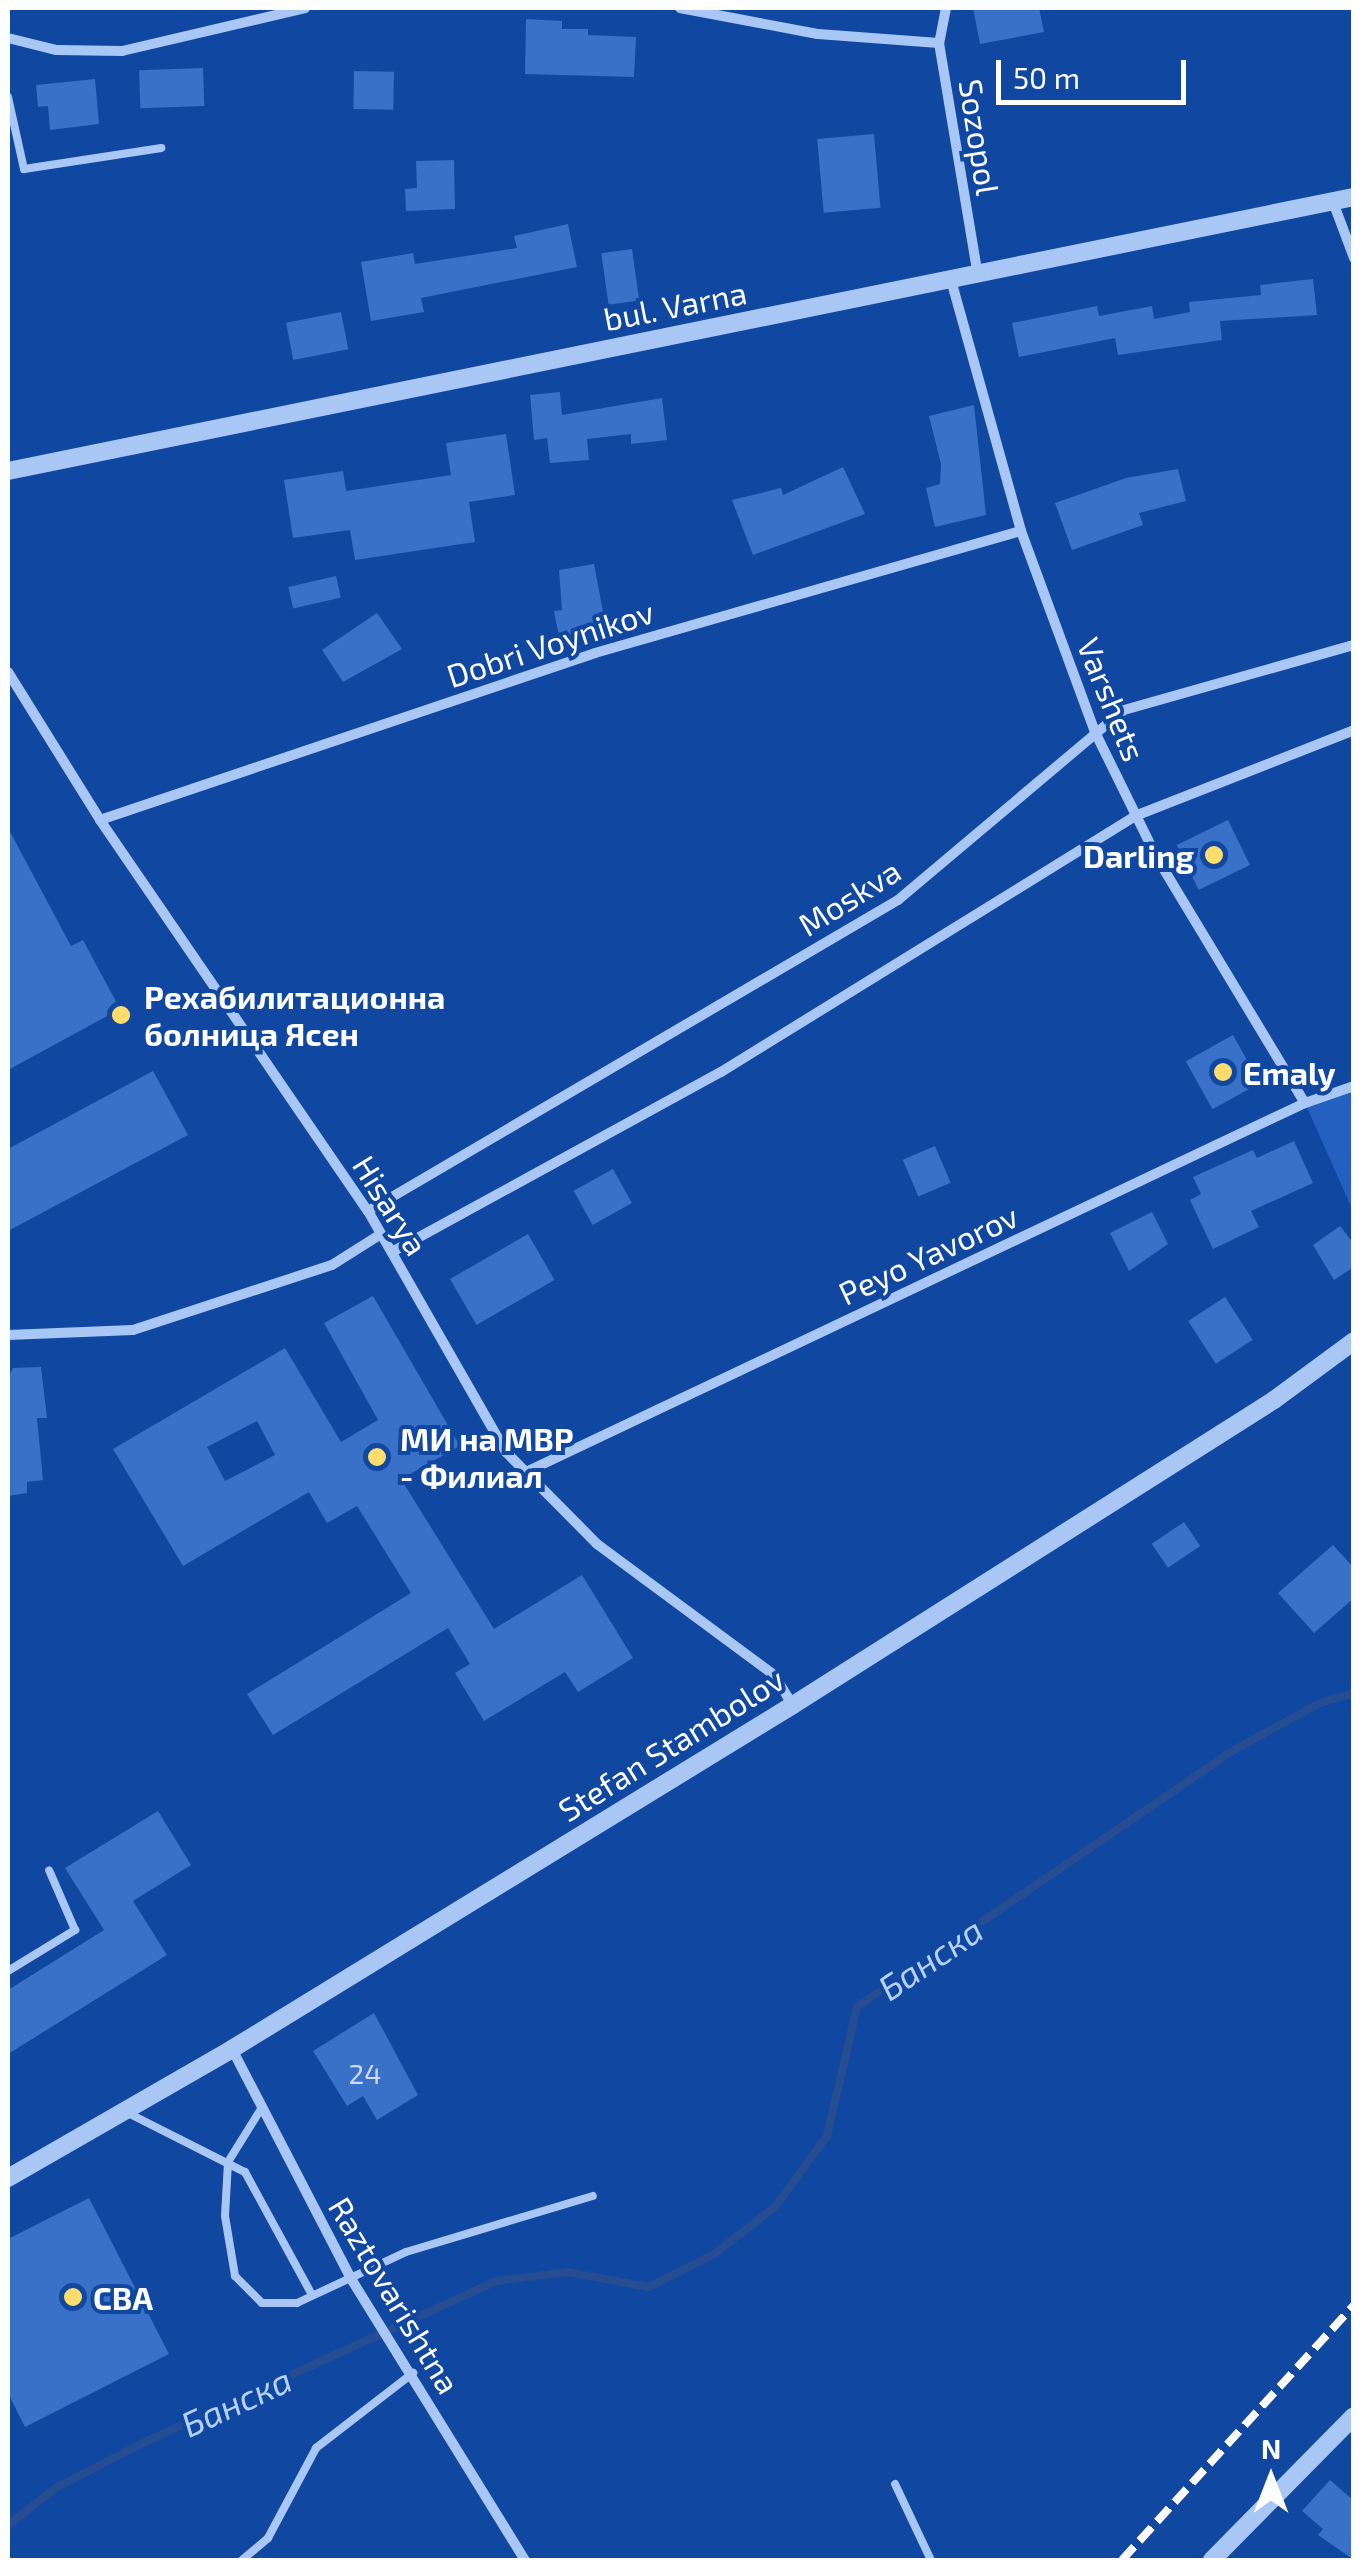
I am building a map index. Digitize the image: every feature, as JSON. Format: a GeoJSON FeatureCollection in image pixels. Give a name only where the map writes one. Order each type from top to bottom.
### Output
{"type":"FeatureCollection","features":[{"type":"Feature","properties":{"kind":"street"},"geometry":{"type":"LineString","coordinates":[[8,38],[56,50],[122,51],[305,8]]}},
{"type":"Feature","properties":{"kind":"street"},"geometry":{"type":"LineString","coordinates":[[680,8],[818,34],[939,43]]}},
{"type":"Feature","properties":{"kind":"street","name":"Sozopol"},"geometry":{"type":"LineString","coordinates":[[946,8],[939,43],[978,275]]}},
{"type":"Feature","properties":{"kind":"street","name":"bul. Varna"},"geometry":{"type":"LineString","coordinates":[[8,471],[1354,197]]}},
{"type":"Feature","properties":{"kind":"street"},"geometry":{"type":"LineString","coordinates":[[1333,202],[1354,258]]}},
{"type":"Feature","properties":{"kind":"street","name":"Varshets"},"geometry":{"type":"LineString","coordinates":[[950,280],[1021,531],[1095,732],[1135,816],[1305,1103]]}},
{"type":"Feature","properties":{"kind":"street","name":"Dobri Voynikov"},"geometry":{"type":"LineString","coordinates":[[100,820],[595,653],[1021,531]]}},
{"type":"Feature","properties":{"kind":"street","name":"Moskva"},"geometry":{"type":"LineString","coordinates":[[368,1211],[898,900],[1124,710],[1164,695],[1354,646]]}},
{"type":"Feature","properties":{"kind":"street","name":"Hisarya"},"geometry":{"type":"LineString","coordinates":[[8,672],[100,820],[368,1211],[506,1452],[597,1544],[774,1675],[793,1705]]}},
{"type":"Feature","properties":{"kind":"street"},"geometry":{"type":"LineString","coordinates":[[392,1252],[722,1072],[1135,816],[1354,730]]}},
{"type":"Feature","properties":{"kind":"street","name":"Peyo Yavorov"},"geometry":{"type":"LineString","coordinates":[[526,1472],[1305,1103],[1354,1086]]}},
{"type":"Feature","properties":{"kind":"street"},"geometry":{"type":"LineString","coordinates":[[8,1334],[133,1330],[332,1264],[382,1234]]}},
{"type":"Feature","properties":{"kind":"street","name":"Stefan Stambolov"},"geometry":{"type":"LineString","coordinates":[[8,2178],[232,2049],[793,1705],[1274,1400],[1354,1342]]}},
{"type":"Feature","properties":{"kind":"street","name":"Raztovarishtna"},"geometry":{"type":"LineString","coordinates":[[232,2049],[350,2277],[526,2560]]}},
{"type":"Feature","properties":{"kind":"street"},"geometry":{"type":"LineString","coordinates":[[1212,2560],[1354,2416]]}},
{"type":"Feature","properties":{"kind":"lane"},"geometry":{"type":"LineString","coordinates":[[8,97],[24,169],[161,148]]}},
{"type":"Feature","properties":{"kind":"lane"},"geometry":{"type":"LineString","coordinates":[[8,1971],[76,1930],[49,1870]]}},
{"type":"Feature","properties":{"kind":"lane"},"geometry":{"type":"LineString","coordinates":[[261,2110],[228,2162],[224,2216],[235,2276],[262,2303],[277,2307],[406,2252],[593,2196]]}},
{"type":"Feature","properties":{"kind":"lane"},"geometry":{"type":"LineString","coordinates":[[124,2111],[245,2172],[312,2294]]}},
{"type":"Feature","properties":{"kind":"lane"},"geometry":{"type":"LineString","coordinates":[[242,2560],[268,2538],[316,2448],[413,2373]]}},
{"type":"Feature","properties":{"kind":"lane"},"geometry":{"type":"LineString","coordinates":[[896,2484],[932,2560]]}},
{"type":"Feature","properties":{"kind":"shaded area"},"geometry":{"type":"Polygon","coordinates":[[[1353,1086],[1353,1211],[1305,1103],[1353,1086]]]}},
{"type":"Feature","properties":{"kind":"building"},"geometry":{"type":"Polygon","coordinates":[[[973,8],[1039,8],[1044,32],[980,44],[973,8]]]}},
{"type":"Feature","properties":{"kind":"building"},"geometry":{"type":"Polygon","coordinates":[[[526,19],[562,21],[562,29],[588,29],[588,35],[636,37],[634,77],[525,74],[526,19]]]}},
{"type":"Feature","properties":{"kind":"building"},"geometry":{"type":"Polygon","coordinates":[[[203,68],[204,106],[140,108],[139,70],[203,68]]]}},
{"type":"Feature","properties":{"kind":"building"},"geometry":{"type":"Polygon","coordinates":[[[354,71],[394,72],[393,110],[353,109],[354,71]]]}},
{"type":"Feature","properties":{"kind":"building"},"geometry":{"type":"Polygon","coordinates":[[[95,79],[99,124],[50,130],[48,106],[38,107],[36,85],[95,79]]]}},
{"type":"Feature","properties":{"kind":"building"},"geometry":{"type":"Polygon","coordinates":[[[874,134],[880,208],[824,213],[817,139],[874,134]]]}},
{"type":"Feature","properties":{"kind":"building"},"geometry":{"type":"Polygon","coordinates":[[[454,160],[455,209],[406,211],[405,189],[417,188],[416,161],[454,160]]]}},
{"type":"Feature","properties":{"kind":"building"},"geometry":{"type":"Polygon","coordinates":[[[568,224],[577,267],[421,298],[424,312],[371,321],[361,262],[413,253],[415,264],[517,248],[514,236],[568,224]]]}},
{"type":"Feature","properties":{"kind":"building"},"geometry":{"type":"Polygon","coordinates":[[[632,249],[639,300],[609,305],[601,253],[632,249]]]}},
{"type":"Feature","properties":{"kind":"building"},"geometry":{"type":"Polygon","coordinates":[[[1313,279],[1317,315],[1220,321],[1222,340],[1118,355],[1115,338],[1019,357],[1012,323],[1097,306],[1099,316],[1152,306],[1154,319],[1190,312],[1189,302],[1261,295],[1260,285],[1313,279]]]}},
{"type":"Feature","properties":{"kind":"building"},"geometry":{"type":"Polygon","coordinates":[[[341,312],[348,349],[293,360],[286,323],[341,312]]]}},
{"type":"Feature","properties":{"kind":"building"},"geometry":{"type":"Polygon","coordinates":[[[560,392],[562,415],[662,398],[667,440],[631,444],[631,434],[587,439],[589,460],[550,463],[547,438],[534,440],[530,395],[560,392]]]}},
{"type":"Feature","properties":{"kind":"building"},"geometry":{"type":"Polygon","coordinates":[[[974,405],[986,515],[935,527],[926,488],[940,484],[941,464],[929,416],[974,405]]]}},
{"type":"Feature","properties":{"kind":"building"},"geometry":{"type":"Polygon","coordinates":[[[506,434],[515,495],[469,502],[475,542],[355,560],[350,530],[293,538],[284,480],[343,471],[346,491],[451,475],[446,443],[506,434]]]}},
{"type":"Feature","properties":{"kind":"building"},"geometry":{"type":"Polygon","coordinates":[[[843,467],[865,514],[753,555],[732,500],[781,488],[783,495],[843,467]]]}},
{"type":"Feature","properties":{"kind":"building"},"geometry":{"type":"Polygon","coordinates":[[[1178,469],[1186,501],[1139,513],[1143,525],[1072,550],[1055,503],[1126,478],[1178,469]]]}},
{"type":"Feature","properties":{"kind":"building"},"geometry":{"type":"Polygon","coordinates":[[[594,564],[607,633],[560,642],[554,611],[562,610],[559,570],[594,564]]]}},
{"type":"Feature","properties":{"kind":"building"},"geometry":{"type":"Polygon","coordinates":[[[336,576],[341,597],[293,608],[288,587],[336,576]]]}},
{"type":"Feature","properties":{"kind":"building"},"geometry":{"type":"Polygon","coordinates":[[[377,613],[402,649],[343,682],[322,650],[377,613]]]}},
{"type":"Feature","properties":{"kind":"building","name":"Darling"},"geometry":{"type":"Polygon","coordinates":[[[1228,820],[1250,865],[1199,890],[1177,845],[1228,820]]]}},
{"type":"Feature","properties":{"kind":"building"},"geometry":{"type":"Polygon","coordinates":[[[8,828],[71,946],[83,940],[120,1009],[8,1070],[8,828]]]}},
{"type":"Feature","properties":{"kind":"building","name":"Emaly"},"geometry":{"type":"Polygon","coordinates":[[[1233,1035],[1260,1083],[1212,1109],[1186,1061],[1233,1035]]]}},
{"type":"Feature","properties":{"kind":"building"},"geometry":{"type":"Polygon","coordinates":[[[153,1071],[188,1135],[8,1231],[8,1149],[153,1071]]]}},
{"type":"Feature","properties":{"kind":"building"},"geometry":{"type":"Polygon","coordinates":[[[1294,1141],[1313,1183],[1251,1211],[1259,1227],[1213,1249],[1190,1200],[1201,1194],[1193,1177],[1253,1150],[1257,1158],[1294,1141]]]}},
{"type":"Feature","properties":{"kind":"building"},"geometry":{"type":"Polygon","coordinates":[[[935,1146],[951,1183],[918,1196],[903,1160],[935,1146]]]}},
{"type":"Feature","properties":{"kind":"building"},"geometry":{"type":"Polygon","coordinates":[[[613,1169],[632,1203],[593,1225],[574,1191],[613,1169]]]}},
{"type":"Feature","properties":{"kind":"building"},"geometry":{"type":"Polygon","coordinates":[[[1152,1212],[1168,1244],[1129,1271],[1110,1233],[1152,1212]]]}},
{"type":"Feature","properties":{"kind":"building"},"geometry":{"type":"Polygon","coordinates":[[[1340,1226],[1354,1244],[1354,1267],[1334,1280],[1313,1245],[1340,1226]]]}},
{"type":"Feature","properties":{"kind":"building"},"geometry":{"type":"Polygon","coordinates":[[[528,1234],[554,1280],[477,1325],[450,1279],[528,1234]]]}},
{"type":"Feature","properties":{"kind":"building"},"geometry":{"type":"Polygon","coordinates":[[[373,1296],[460,1446],[401,1479],[494,1629],[582,1575],[633,1658],[578,1692],[565,1672],[484,1721],[455,1673],[470,1664],[448,1628],[273,1735],[247,1694],[411,1593],[357,1506],[327,1523],[309,1492],[183,1566],[113,1449],[285,1348],[341,1442],[378,1420],[324,1323],[373,1296]],[[257,1421],[207,1447],[225,1481],[275,1455],[257,1421]]]}},
{"type":"Feature","properties":{"kind":"building"},"geometry":{"type":"Polygon","coordinates":[[[1225,1297],[1253,1340],[1216,1364],[1188,1321],[1225,1297]]]}},
{"type":"Feature","properties":{"kind":"building"},"geometry":{"type":"Polygon","coordinates":[[[41,1367],[47,1418],[37,1418],[43,1480],[27,1482],[27,1493],[8,1496],[8,1378],[13,1368],[41,1367]]]}},
{"type":"Feature","properties":{"kind":"building"},"geometry":{"type":"Polygon","coordinates":[[[1184,1522],[1200,1546],[1168,1568],[1152,1544],[1184,1522]]]}},
{"type":"Feature","properties":{"kind":"building"},"geometry":{"type":"Polygon","coordinates":[[[1333,1545],[1354,1568],[1354,1598],[1314,1633],[1278,1593],[1333,1545]]]}},
{"type":"Feature","properties":{"kind":"building"},"geometry":{"type":"Polygon","coordinates":[[[158,1811],[191,1865],[133,1901],[167,1955],[8,2054],[8,1990],[104,1930],[65,1868],[158,1811]]]}},
{"type":"Feature","properties":{"kind":"building"},"geometry":{"type":"Polygon","coordinates":[[[374,2013],[418,2095],[377,2120],[363,2096],[347,2106],[313,2051],[374,2013]]]}},
{"type":"Feature","properties":{"kind":"building","name":"CBA"},"geometry":{"type":"Polygon","coordinates":[[[89,2198],[169,2354],[25,2427],[8,2393],[8,2239],[89,2198]]]}},
{"type":"Feature","properties":{"kind":"building"},"geometry":{"type":"Polygon","coordinates":[[[1330,2480],[1354,2501],[1354,2560],[1318,2535],[1323,2529],[1302,2511],[1330,2480]]]}},
{"type":"Feature","properties":{"kind":"waterway","name":"Банска"},"geometry":{"type":"LineString","coordinates":[[8,2525],[57,2487],[147,2441],[497,2281],[567,2272],[649,2287],[714,2254],[775,2207],[827,2136],[857,2007],[1234,1750],[1320,1703],[1354,1693]]}},
{"type":"Feature","properties":{"kind":"railway"},"geometry":{"type":"LineString","coordinates":[[1122,2560],[1354,2305]]}},
{"type":"Feature","properties":{"kind":"place","name":"Darling"},"geometry":{"type":"Point","coordinates":[1214,855]}},
{"type":"Feature","properties":{"kind":"place","name":"Рехабилитационна болница Ясен"},"geometry":{"type":"Point","coordinates":[121,1015]}},
{"type":"Feature","properties":{"kind":"place","name":"Emaly"},"geometry":{"type":"Point","coordinates":[1223,1072]}},
{"type":"Feature","properties":{"kind":"place","name":"МИ на МВР - Филиал"},"geometry":{"type":"Point","coordinates":[377,1457]}},
{"type":"Feature","properties":{"kind":"place","name":"CBA"},"geometry":{"type":"Point","coordinates":[73,2297]}}]}
